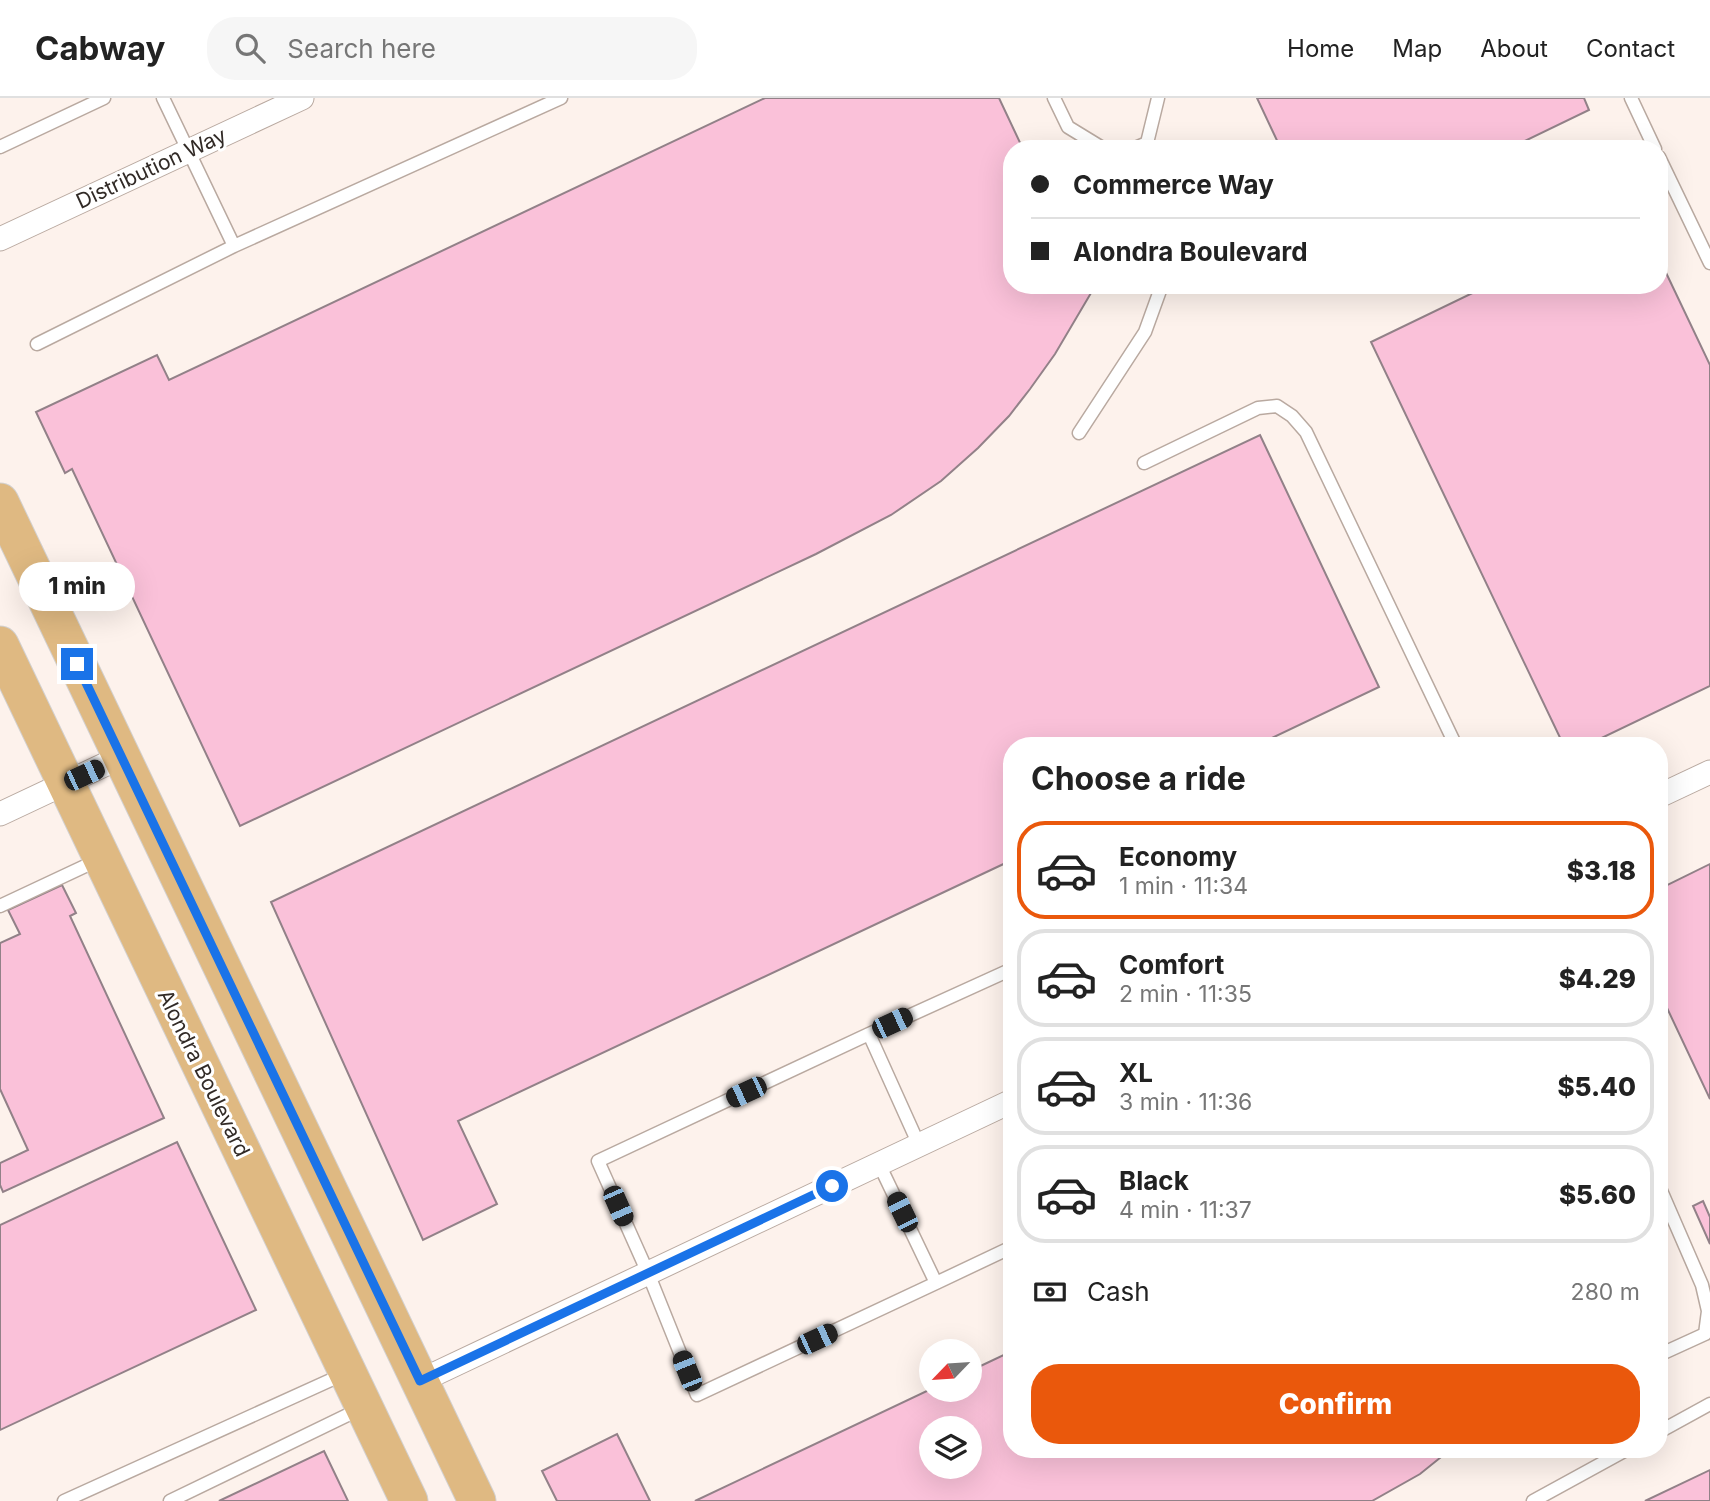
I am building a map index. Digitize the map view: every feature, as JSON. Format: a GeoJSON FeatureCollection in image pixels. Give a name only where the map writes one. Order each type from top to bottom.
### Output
{"type":"FeatureCollection","features":[{"type":"Feature","properties":{"kind":"main road"},"geometry":{"type":"LineString","coordinates":[[0,502],[477,1501]]}},
{"type":"Feature","properties":{"kind":"main road","name":"Alondra Boulevard"},"geometry":{"type":"LineString","coordinates":[[0,646],[409,1501]]}},
{"type":"Feature","properties":{"kind":"street","name":"Distribution Way"},"geometry":{"type":"LineString","coordinates":[[0,239],[302,98]]}},
{"type":"Feature","properties":{"kind":"street"},"geometry":{"type":"LineString","coordinates":[[0,814],[121,757]]}},
{"type":"Feature","properties":{"kind":"street"},"geometry":{"type":"LineString","coordinates":[[1668,792],[1710,772]]}},
{"type":"Feature","properties":{"kind":"street"},"geometry":{"type":"LineString","coordinates":[[420,1381],[1003,1105]]}},
{"type":"Feature","properties":{"kind":"lane"},"geometry":{"type":"LineString","coordinates":[[0,147],[104,98]]}},
{"type":"Feature","properties":{"kind":"lane"},"geometry":{"type":"LineString","coordinates":[[163,98],[234,246]]}},
{"type":"Feature","properties":{"kind":"lane"},"geometry":{"type":"LineString","coordinates":[[37,344],[234,246],[561,98]]}},
{"type":"Feature","properties":{"kind":"lane"},"geometry":{"type":"LineString","coordinates":[[1055,98],[1068,127],[1089,140]]}},
{"type":"Feature","properties":{"kind":"lane"},"geometry":{"type":"LineString","coordinates":[[1148,140],[1158,98]]}},
{"type":"Feature","properties":{"kind":"lane"},"geometry":{"type":"LineString","coordinates":[[1631,98],[1647,140]]}},
{"type":"Feature","properties":{"kind":"lane"},"geometry":{"type":"LineString","coordinates":[[1668,176],[1710,263]]}},
{"type":"Feature","properties":{"kind":"lane"},"geometry":{"type":"LineString","coordinates":[[1079,433],[1145,332],[1160,294]]}},
{"type":"Feature","properties":{"kind":"lane"},"geometry":{"type":"LineString","coordinates":[[1144,463],[1258,408],[1277,406],[1292,416],[1306,432],[1452,737]]}},
{"type":"Feature","properties":{"kind":"lane"},"geometry":{"type":"LineString","coordinates":[[0,905],[102,858]]}},
{"type":"Feature","properties":{"kind":"lane"},"geometry":{"type":"LineString","coordinates":[[1003,972],[598,1161],[648,1273],[697,1395],[1003,1251]]}},
{"type":"Feature","properties":{"kind":"lane"},"geometry":{"type":"LineString","coordinates":[[869,1034],[919,1145]]}},
{"type":"Feature","properties":{"kind":"lane"},"geometry":{"type":"LineString","coordinates":[[879,1164],[936,1283]]}},
{"type":"Feature","properties":{"kind":"lane"},"geometry":{"type":"LineString","coordinates":[[1668,1207],[1702,1285],[1708,1311],[1705,1334],[1668,1351]]}},
{"type":"Feature","properties":{"kind":"lane"},"geometry":{"type":"LineString","coordinates":[[64,1501],[347,1373]]}},
{"type":"Feature","properties":{"kind":"lane"},"geometry":{"type":"LineString","coordinates":[[1668,1427],[1710,1404]]}},
{"type":"Feature","properties":{"kind":"lane"},"geometry":{"type":"LineString","coordinates":[[170,1501],[364,1407]]}},
{"type":"Feature","properties":{"kind":"lane"},"geometry":{"type":"LineString","coordinates":[[1533,1501],[1612,1458]]}},
{"type":"Feature","properties":{"kind":"building"},"geometry":{"type":"Polygon","coordinates":[[[765,98],[999,98],[1019,140],[1003,140],[1003,294],[1090,294],[1055,354],[1009,416],[941,481],[891,515],[816,554],[240,826],[72,469],[65,473],[36,412],[157,355],[169,380],[765,98]]]}},
{"type":"Feature","properties":{"kind":"building"},"geometry":{"type":"Polygon","coordinates":[[[1257,98],[1584,98],[1589,110],[1527,140],[1277,140],[1257,98]]]}},
{"type":"Feature","properties":{"kind":"building"},"geometry":{"type":"Polygon","coordinates":[[[1668,277],[1710,365],[1710,686],[1604,737],[1560,737],[1371,342],[1470,294],[1668,294],[1668,277]]]}},
{"type":"Feature","properties":{"kind":"building"},"geometry":{"type":"Polygon","coordinates":[[[1260,435],[1379,687],[1274,737],[1003,737],[1003,864],[458,1121],[497,1204],[423,1240],[271,902],[1260,435]]]}},
{"type":"Feature","properties":{"kind":"building"},"geometry":{"type":"Polygon","coordinates":[[[1710,864],[1710,1099],[1668,1010],[1668,885],[1710,864]]]}},
{"type":"Feature","properties":{"kind":"building"},"geometry":{"type":"Polygon","coordinates":[[[62,885],[76,913],[70,916],[164,1118],[3,1192],[0,1185],[0,1163],[28,1150],[0,1089],[0,943],[20,934],[8,910],[62,885]]]}},
{"type":"Feature","properties":{"kind":"building"},"geometry":{"type":"Polygon","coordinates":[[[177,1142],[256,1310],[0,1430],[0,1225],[177,1142]]]}},
{"type":"Feature","properties":{"kind":"building"},"geometry":{"type":"Polygon","coordinates":[[[1703,1201],[1710,1217],[1710,1244],[1693,1206],[1703,1201]]]}},
{"type":"Feature","properties":{"kind":"building"},"geometry":{"type":"Polygon","coordinates":[[[1003,1355],[1003,1458],[1440,1458],[1420,1474],[1372,1501],[695,1501],[919,1395],[919,1402],[982,1402],[982,1365],[1003,1355]]]}},
{"type":"Feature","properties":{"kind":"building"},"geometry":{"type":"Polygon","coordinates":[[[617,1434],[650,1501],[557,1501],[542,1471],[617,1434]]]}},
{"type":"Feature","properties":{"kind":"building"},"geometry":{"type":"Polygon","coordinates":[[[324,1451],[348,1501],[219,1501],[324,1451]]]}},
{"type":"Feature","properties":{"kind":"building"},"geometry":{"type":"Polygon","coordinates":[[[1710,1470],[1710,1501],[1645,1501],[1710,1470]]]}},
{"type":"Feature","properties":{"kind":"route"},"geometry":{"type":"LineString","coordinates":[[77,664],[420,1381],[832,1186]]}}]}
